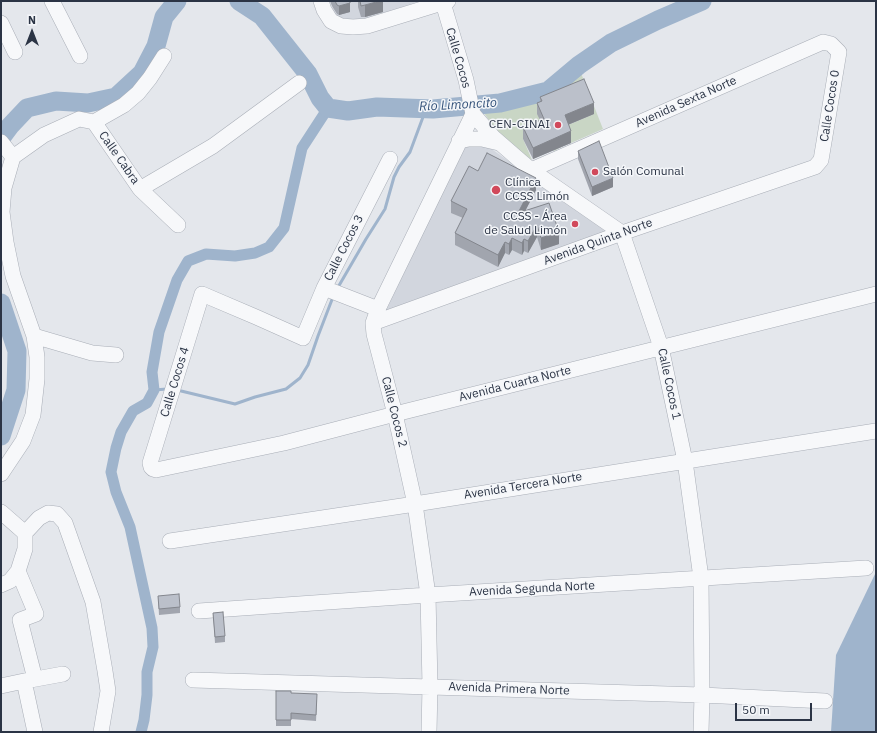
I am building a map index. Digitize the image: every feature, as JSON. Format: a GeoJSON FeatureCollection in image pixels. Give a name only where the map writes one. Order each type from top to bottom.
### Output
{"type":"FeatureCollection","features":[{"type":"Feature","properties":{"kind":"street"},"geometry":{"type":"LineString","coordinates":[[52,1],[80,56]]}},
{"type":"Feature","properties":{"kind":"street"},"geometry":{"type":"LineString","coordinates":[[321,1],[324,10],[331,21],[341,26],[353,27],[367,26],[445,2]]}},
{"type":"Feature","properties":{"kind":"street","name":"Calle Cocos"},"geometry":{"type":"LineString","coordinates":[[445,2],[466,80],[473,114]]}},
{"type":"Feature","properties":{"kind":"street"},"geometry":{"type":"LineString","coordinates":[[1,23],[15,52]]}},
{"type":"Feature","properties":{"kind":"street","name":"Avenida Sexta Norte"},"geometry":{"type":"LineString","coordinates":[[531,170],[823,42],[832,44],[839,52]]}},
{"type":"Feature","properties":{"kind":"street","name":"Calle Cocos 0"},"geometry":{"type":"LineString","coordinates":[[822,160],[839,52]]}},
{"type":"Feature","properties":{"kind":"street"},"geometry":{"type":"LineString","coordinates":[[94,122],[124,105],[138,93],[164,56]]}},
{"type":"Feature","properties":{"kind":"street","name":"Calle Cabra"},"geometry":{"type":"LineString","coordinates":[[13,157],[44,134],[79,119],[94,122],[140,189],[213,146],[299,83]]}},
{"type":"Feature","properties":{"kind":"street"},"geometry":{"type":"LineString","coordinates":[[324,288],[376,316],[473,114],[492,137],[531,170],[622,234]]}},
{"type":"Feature","properties":{"kind":"street"},"geometry":{"type":"LineString","coordinates":[[459,141],[468,139],[482,139],[500,143]]}},
{"type":"Feature","properties":{"kind":"street"},"geometry":{"type":"LineString","coordinates":[[1,142],[13,157],[4,188],[2,212],[6,242],[13,276],[34,336],[37,357],[37,379],[33,415],[23,442],[1,474]]}},
{"type":"Feature","properties":{"kind":"street","name":"Calle Cocos 3"},"geometry":{"type":"LineString","coordinates":[[202,294],[303,338],[324,288],[390,159]]}},
{"type":"Feature","properties":{"kind":"street","name":"Avenida Quinta Norte"},"geometry":{"type":"LineString","coordinates":[[376,316],[622,234],[815,167],[822,160]]}},
{"type":"Feature","properties":{"kind":"street"},"geometry":{"type":"LineString","coordinates":[[140,189],[178,225]]}},
{"type":"Feature","properties":{"kind":"street","name":"Calle Cocos 1"},"geometry":{"type":"LineString","coordinates":[[622,234],[661,347],[685,461],[701,578],[701,732]]}},
{"type":"Feature","properties":{"kind":"street","name":"Calle Cocos 4"},"geometry":{"type":"LineString","coordinates":[[153,469],[150,463],[202,294]]}},
{"type":"Feature","properties":{"kind":"street","name":"Avenida Cuarta Norte"},"geometry":{"type":"LineString","coordinates":[[153,469],[156,470],[284,443],[876,294]]}},
{"type":"Feature","properties":{"kind":"street","name":"Calle Cocos 2"},"geometry":{"type":"LineString","coordinates":[[376,316],[374,334],[395,414],[415,504],[428,595],[430,686],[429,732]]}},
{"type":"Feature","properties":{"kind":"street"},"geometry":{"type":"LineString","coordinates":[[34,336],[92,353],[116,356]]}},
{"type":"Feature","properties":{"kind":"street","name":"Avenida Tercera Norte"},"geometry":{"type":"LineString","coordinates":[[170,541],[415,504],[876,430]]}},
{"type":"Feature","properties":{"kind":"street"},"geometry":{"type":"LineString","coordinates":[[1,512],[25,533]]}},
{"type":"Feature","properties":{"kind":"street"},"geometry":{"type":"LineString","coordinates":[[1,585],[10,581],[18,571],[25,549],[25,533],[39,518],[48,513],[57,514],[65,523],[93,602],[108,691],[101,732]]}},
{"type":"Feature","properties":{"kind":"street","name":"Avenida Segunda Norte"},"geometry":{"type":"LineString","coordinates":[[199,610],[866,568]]}},
{"type":"Feature","properties":{"kind":"street"},"geometry":{"type":"LineString","coordinates":[[18,571],[36,614],[20,620],[30,680],[35,732]]}},
{"type":"Feature","properties":{"kind":"street"},"geometry":{"type":"LineString","coordinates":[[1,686],[63,674]]}},
{"type":"Feature","properties":{"kind":"street","name":"Avenida Primera Norte"},"geometry":{"type":"LineString","coordinates":[[193,680],[702,695],[825,701]]}},
{"type":"Feature","properties":{"kind":"shaded area"},"geometry":{"type":"Polygon","coordinates":[[[330,1],[420,1],[362,20],[347,19],[335,16],[330,1]]]}},
{"type":"Feature","properties":{"kind":"shaded area","name":"Clínica CCSS Limón"},"geometry":{"type":"Polygon","coordinates":[[[473,142],[486,145],[609,233],[386,311],[464,147],[473,142]]]}},
{"type":"Feature","properties":{"kind":"green space"},"geometry":{"type":"Polygon","coordinates":[[[581,73],[603,129],[571,143],[566,129],[563,146],[554,151],[547,134],[594,114],[541,122],[523,139],[532,160],[500,136],[484,113],[552,95],[581,73]]]}},
{"type":"Feature","properties":{"kind":"water"},"geometry":{"type":"Polygon","coordinates":[[[876,572],[876,732],[831,732],[836,655],[876,572]]]}},
{"type":"Feature","properties":{"kind":"building"},"geometry":{"type":"Polygon","coordinates":[[[335,1],[350,1],[350,3],[339,6],[335,1]]]}},
{"type":"Feature","properties":{"kind":"building"},"geometry":{"type":"Polygon","coordinates":[[[360,1],[380,1],[361,6],[360,1]]]}},
{"type":"Feature","properties":{"kind":"building"},"geometry":{"type":"Polygon","coordinates":[[[584,79],[594,103],[565,115],[571,131],[533,148],[523,127],[544,119],[537,103],[542,101],[540,97],[584,79]]]}},
{"type":"Feature","properties":{"kind":"building","name":"Salón Comunal"},"geometry":{"type":"Polygon","coordinates":[[[599,141],[613,178],[592,187],[578,151],[599,141]]]}},
{"type":"Feature","properties":{"kind":"building"},"geometry":{"type":"Polygon","coordinates":[[[487,153],[536,178],[518,213],[549,203],[559,232],[541,238],[537,225],[528,241],[524,239],[522,243],[512,238],[509,244],[505,242],[498,255],[455,233],[467,209],[451,201],[469,166],[478,171],[487,153]]]}},
{"type":"Feature","properties":{"kind":"building"},"geometry":{"type":"Polygon","coordinates":[[[179,594],[180,607],[159,609],[158,596],[179,594]]]}},
{"type":"Feature","properties":{"kind":"building"},"geometry":{"type":"Polygon","coordinates":[[[223,612],[225,636],[215,637],[213,613],[223,612]]]}},
{"type":"Feature","properties":{"kind":"building"},"geometry":{"type":"Polygon","coordinates":[[[276,691],[317,694],[316,715],[291,713],[291,720],[276,720],[276,691]]]}},
{"type":"Feature","properties":{"kind":"waterway","name":"Río Limoncito"},"geometry":{"type":"LineString","coordinates":[[1,138],[27,108],[56,101],[88,103],[116,97],[142,73],[156,46],[164,17],[177,1]]}},
{"type":"Feature","properties":{"kind":"waterway","name":"Río Limoncito"},"geometry":{"type":"LineString","coordinates":[[239,1],[262,16],[308,74],[320,98],[328,108],[348,111],[377,107],[433,109],[500,103],[548,91],[579,65],[611,43],[702,1]]}},
{"type":"Feature","properties":{"kind":"waterway"},"geometry":{"type":"LineString","coordinates":[[141,732],[147,695],[147,672],[153,647],[152,628],[130,527],[116,492],[111,472],[116,448],[121,432],[133,411],[147,403],[154,390],[152,372],[159,332],[177,280],[188,261],[206,254],[235,256],[255,253],[269,247],[284,228],[302,148],[328,108]]}},
{"type":"Feature","properties":{"kind":"waterway"},"geometry":{"type":"LineString","coordinates":[[337,289],[385,209],[394,177],[410,152],[426,109]]}},
{"type":"Feature","properties":{"kind":"waterway"},"geometry":{"type":"LineString","coordinates":[[177,390],[235,404],[286,389],[300,378],[308,365],[333,297]]}},
{"type":"Feature","properties":{"kind":"waterway","name":"Río Limoncito"},"geometry":{"type":"LineString","coordinates":[[1,303],[17,351],[16,390],[1,436]]}},
{"type":"Feature","properties":{"kind":"waterway"},"geometry":{"type":"LineString","coordinates":[[154,390],[167,389]]}},
{"type":"Feature","properties":{"kind":"place","name":"CEN-CINAI"},"geometry":{"type":"Point","coordinates":[558,125]}},
{"type":"Feature","properties":{"kind":"place","name":"Salón Comunal"},"geometry":{"type":"Point","coordinates":[595,172]}},
{"type":"Feature","properties":{"kind":"place","name":"Clínica CCSS Limón"},"geometry":{"type":"Point","coordinates":[496,190]}},
{"type":"Feature","properties":{"kind":"place","name":"CCSS - Área de Salud Limón"},"geometry":{"type":"Point","coordinates":[575,224]}}]}
